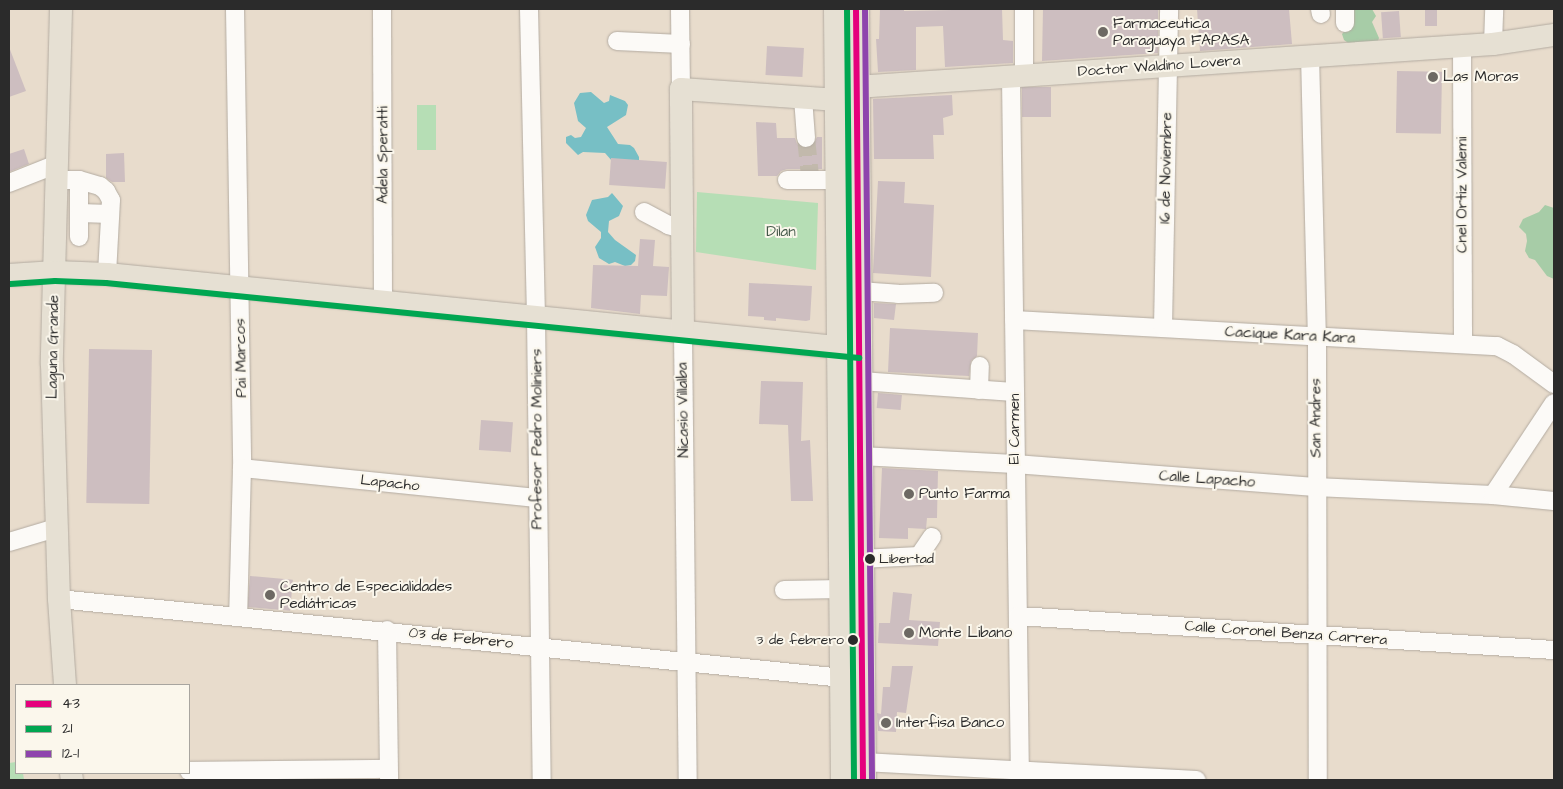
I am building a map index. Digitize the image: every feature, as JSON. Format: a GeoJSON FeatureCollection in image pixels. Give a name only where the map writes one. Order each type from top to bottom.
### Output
{"type":"FeatureCollection","features":[{"type":"Feature","properties":{"kind":"highway"},"geometry":{"type":"LineString","coordinates":[[837,9],[849,92],[859,291],[850,348],[861,381],[861,559],[844,780]]}},
{"type":"Feature","properties":{"kind":"highway"},"geometry":{"type":"LineString","coordinates":[[856,9],[849,92],[838,132],[839,180],[850,348],[842,589],[863,771]]}},
{"type":"Feature","properties":{"kind":"main road","name":"Laguna Grande"},"geometry":{"type":"LineString","coordinates":[[61,9],[52,364],[56,528],[65,684]]}},
{"type":"Feature","properties":{"kind":"main road","name":"Doctor Waldino Lovera"},"geometry":{"type":"LineString","coordinates":[[681,89],[803,98],[849,92],[1167,64],[1493,44],[1554,35]]}},
{"type":"Feature","properties":{"kind":"main road","name":"Nicasio Villalba"},"geometry":{"type":"LineString","coordinates":[[681,89],[682,332]]}},
{"type":"Feature","properties":{"kind":"main road"},"geometry":{"type":"LineString","coordinates":[[9,275],[54,272],[107,274],[850,348]]}},
{"type":"Feature","properties":{"kind":"street","name":"Pai Marcos"},"geometry":{"type":"LineString","coordinates":[[235,9],[242,468],[238,616]]}},
{"type":"Feature","properties":{"kind":"street","name":"Adela Speratti"},"geometry":{"type":"LineString","coordinates":[[382,9],[383,302]]}},
{"type":"Feature","properties":{"kind":"street","name":"Profesor Pedro Moliniers"},"geometry":{"type":"LineString","coordinates":[[530,9],[542,780]]}},
{"type":"Feature","properties":{"kind":"street","name":"Nicasio Villalba"},"geometry":{"type":"LineString","coordinates":[[680,9],[681,89]]}},
{"type":"Feature","properties":{"kind":"street","name":"El Carmen"},"geometry":{"type":"LineString","coordinates":[[1020,775],[1014,320],[1018,77],[1024,9]]}},
{"type":"Feature","properties":{"kind":"street","name":"16 de Noviembre"},"geometry":{"type":"LineString","coordinates":[[1163,327],[1169,9]]}},
{"type":"Feature","properties":{"kind":"street"},"geometry":{"type":"LineString","coordinates":[[1493,44],[1494,9]]}},
{"type":"Feature","properties":{"kind":"street"},"geometry":{"type":"LineString","coordinates":[[617,41],[680,44]]}},
{"type":"Feature","properties":{"kind":"street","name":"Cnel Ortiz Valemi"},"geometry":{"type":"LineString","coordinates":[[1462,46],[1463,343]]}},
{"type":"Feature","properties":{"kind":"street","name":"San Andres"},"geometry":{"type":"LineString","coordinates":[[1310,55],[1316,336],[1315,487],[1318,780]]}},
{"type":"Feature","properties":{"kind":"street"},"geometry":{"type":"LineString","coordinates":[[803,98],[806,135],[838,132]]}},
{"type":"Feature","properties":{"kind":"street"},"geometry":{"type":"LineString","coordinates":[[9,183],[57,172],[100,186],[106,191],[111,200],[107,274]]}},
{"type":"Feature","properties":{"kind":"street"},"geometry":{"type":"LineString","coordinates":[[787,180],[810,177],[839,180]]}},
{"type":"Feature","properties":{"kind":"street"},"geometry":{"type":"LineString","coordinates":[[79,180],[80,237]]}},
{"type":"Feature","properties":{"kind":"street"},"geometry":{"type":"LineString","coordinates":[[644,212],[668,225],[682,229]]}},
{"type":"Feature","properties":{"kind":"street"},"geometry":{"type":"LineString","coordinates":[[80,213],[110,214]]}},
{"type":"Feature","properties":{"kind":"street"},"geometry":{"type":"LineString","coordinates":[[55,237],[109,237]]}},
{"type":"Feature","properties":{"kind":"street"},"geometry":{"type":"LineString","coordinates":[[859,291],[898,294],[934,293]]}},
{"type":"Feature","properties":{"kind":"street","name":"Cacique Kara Kara"},"geometry":{"type":"LineString","coordinates":[[1014,320],[1497,346],[1514,354],[1554,384]]}},
{"type":"Feature","properties":{"kind":"street","name":"Nicasio Villalba"},"geometry":{"type":"LineString","coordinates":[[682,332],[688,780]]}},
{"type":"Feature","properties":{"kind":"street"},"geometry":{"type":"LineString","coordinates":[[979,390],[980,366]]}},
{"type":"Feature","properties":{"kind":"street"},"geometry":{"type":"LineString","coordinates":[[861,381],[1014,392]]}},
{"type":"Feature","properties":{"kind":"street"},"geometry":{"type":"LineString","coordinates":[[1493,495],[1554,403]]}},
{"type":"Feature","properties":{"kind":"street","name":"Calle Lapacho"},"geometry":{"type":"LineString","coordinates":[[860,456],[1015,464],[1315,487],[1493,495],[1554,501]]}},
{"type":"Feature","properties":{"kind":"street","name":"Lapacho"},"geometry":{"type":"LineString","coordinates":[[242,468],[538,498]]}},
{"type":"Feature","properties":{"kind":"street"},"geometry":{"type":"LineString","coordinates":[[9,542],[56,528]]}},
{"type":"Feature","properties":{"kind":"street"},"geometry":{"type":"LineString","coordinates":[[861,559],[919,556],[932,538]]}},
{"type":"Feature","properties":{"kind":"street"},"geometry":{"type":"LineString","coordinates":[[784,590],[842,589]]}},
{"type":"Feature","properties":{"kind":"street","name":"03 de Febrero"},"geometry":{"type":"LineString","coordinates":[[59,599],[387,630],[853,678]]}},
{"type":"Feature","properties":{"kind":"street","name":"Calle Coronel Benza Carrera"},"geometry":{"type":"LineString","coordinates":[[1018,616],[1554,650]]}},
{"type":"Feature","properties":{"kind":"street"},"geometry":{"type":"LineString","coordinates":[[190,771],[389,775],[387,630]]}},
{"type":"Feature","properties":{"kind":"street"},"geometry":{"type":"LineString","coordinates":[[863,771],[1197,780]]}},
{"type":"Feature","properties":{"kind":"green space"},"geometry":{"type":"Polygon","coordinates":[[[1341,9],[1372,9],[1376,16],[1372,22],[1379,38],[1376,46],[1354,47],[1344,40],[1342,34],[1351,24],[1341,9]]]}},
{"type":"Feature","properties":{"kind":"green space"},"geometry":{"type":"Polygon","coordinates":[[[417,105],[436,105],[436,150],[417,150],[417,105]]]}},
{"type":"Feature","properties":{"kind":"green space","name":"Dilan"},"geometry":{"type":"Polygon","coordinates":[[[697,192],[818,203],[816,270],[696,252],[697,192]]]}},
{"type":"Feature","properties":{"kind":"green space"},"geometry":{"type":"Polygon","coordinates":[[[1545,205],[1554,208],[1554,279],[1547,276],[1535,260],[1529,258],[1525,251],[1526,234],[1519,227],[1523,219],[1539,212],[1545,205]]]}},
{"type":"Feature","properties":{"kind":"green space"},"geometry":{"type":"Polygon","coordinates":[[[15,762],[15,774],[23,774],[24,780],[9,780],[9,763],[15,762]]]}},
{"type":"Feature","properties":{"kind":"water"},"geometry":{"type":"Polygon","coordinates":[[[591,92],[604,103],[609,101],[610,95],[625,101],[628,105],[626,115],[607,127],[618,144],[630,145],[634,148],[639,157],[639,168],[619,169],[605,153],[583,152],[578,155],[566,143],[566,137],[571,135],[575,138],[581,137],[586,128],[578,121],[574,103],[580,93],[591,92]]]}},
{"type":"Feature","properties":{"kind":"water"},"geometry":{"type":"Polygon","coordinates":[[[612,193],[623,206],[619,216],[609,221],[608,232],[615,240],[636,255],[635,261],[631,265],[625,266],[615,262],[609,264],[599,258],[595,247],[601,238],[601,232],[588,221],[586,215],[592,200],[608,197],[612,193]]]}},
{"type":"Feature","properties":{"kind":"building"},"geometry":{"type":"Polygon","coordinates":[[[880,9],[904,9],[904,11],[1002,9],[1003,40],[1013,41],[1013,63],[945,67],[943,26],[916,27],[916,70],[878,72],[876,39],[879,39],[880,9]]]}},
{"type":"Feature","properties":{"kind":"building","name":"Farmaceutica Paraguaya FAPASA"},"geometry":{"type":"Polygon","coordinates":[[[1043,9],[1158,9],[1158,53],[1042,61],[1043,9]]]}},
{"type":"Feature","properties":{"kind":"building"},"geometry":{"type":"Polygon","coordinates":[[[1197,9],[1289,9],[1292,44],[1200,51],[1197,9]]]}},
{"type":"Feature","properties":{"kind":"building"},"geometry":{"type":"Polygon","coordinates":[[[1425,9],[1437,9],[1437,26],[1425,26],[1425,9]]]}},
{"type":"Feature","properties":{"kind":"building"},"geometry":{"type":"Polygon","coordinates":[[[1399,11],[1401,37],[1383,38],[1381,12],[1399,11]]]}},
{"type":"Feature","properties":{"kind":"building"},"geometry":{"type":"Polygon","coordinates":[[[767,46],[804,48],[802,77],[765,75],[767,46]]]}},
{"type":"Feature","properties":{"kind":"building"},"geometry":{"type":"Polygon","coordinates":[[[9,47],[26,91],[9,97],[9,47]]]}},
{"type":"Feature","properties":{"kind":"building"},"geometry":{"type":"Polygon","coordinates":[[[1397,71],[1442,72],[1441,134],[1396,133],[1397,71]]]}},
{"type":"Feature","properties":{"kind":"building"},"geometry":{"type":"Polygon","coordinates":[[[1022,87],[1051,87],[1051,117],[1022,117],[1022,87]]]}},
{"type":"Feature","properties":{"kind":"building"},"geometry":{"type":"Polygon","coordinates":[[[952,95],[953,115],[943,118],[944,135],[933,135],[934,159],[874,159],[873,99],[952,95]]]}},
{"type":"Feature","properties":{"kind":"building"},"geometry":{"type":"Polygon","coordinates":[[[756,122],[776,123],[777,138],[795,138],[797,144],[802,148],[812,147],[817,137],[822,137],[822,169],[787,169],[781,171],[777,176],[758,176],[756,122]]]}},
{"type":"Feature","properties":{"kind":"building"},"geometry":{"type":"Polygon","coordinates":[[[24,149],[29,164],[9,172],[9,154],[24,149]]]}},
{"type":"Feature","properties":{"kind":"building"},"geometry":{"type":"Polygon","coordinates":[[[124,153],[125,182],[112,182],[106,178],[106,154],[124,153]]]}},
{"type":"Feature","properties":{"kind":"building"},"geometry":{"type":"Polygon","coordinates":[[[611,158],[667,162],[665,189],[609,185],[611,158]]]}},
{"type":"Feature","properties":{"kind":"building"},"geometry":{"type":"Polygon","coordinates":[[[878,181],[905,182],[904,203],[934,205],[931,277],[873,273],[878,181]]]}},
{"type":"Feature","properties":{"kind":"building"},"geometry":{"type":"Polygon","coordinates":[[[640,239],[655,240],[653,266],[669,267],[667,296],[641,295],[640,314],[591,308],[593,265],[638,266],[640,239]]]}},
{"type":"Feature","properties":{"kind":"building"},"geometry":{"type":"Polygon","coordinates":[[[749,283],[812,286],[810,320],[776,318],[776,321],[764,320],[764,317],[748,316],[749,283]]]}},
{"type":"Feature","properties":{"kind":"building"},"geometry":{"type":"Polygon","coordinates":[[[874,303],[896,304],[894,320],[874,318],[874,303]]]}},
{"type":"Feature","properties":{"kind":"building"},"geometry":{"type":"Polygon","coordinates":[[[890,328],[978,333],[977,356],[971,361],[969,376],[888,372],[890,328]]]}},
{"type":"Feature","properties":{"kind":"building"},"geometry":{"type":"Polygon","coordinates":[[[89,349],[152,350],[149,504],[86,503],[89,349]]]}},
{"type":"Feature","properties":{"kind":"building"},"geometry":{"type":"Polygon","coordinates":[[[761,381],[803,382],[801,441],[810,440],[813,501],[791,501],[788,425],[759,424],[761,381]]]}},
{"type":"Feature","properties":{"kind":"building"},"geometry":{"type":"Polygon","coordinates":[[[878,393],[902,395],[901,410],[877,408],[878,393]]]}},
{"type":"Feature","properties":{"kind":"building"},"geometry":{"type":"Polygon","coordinates":[[[481,420],[513,422],[511,452],[479,450],[481,420]]]}},
{"type":"Feature","properties":{"kind":"building","name":"Punto Farma"},"geometry":{"type":"Polygon","coordinates":[[[882,468],[938,471],[937,518],[927,518],[926,529],[908,528],[908,539],[879,538],[882,468]]]}},
{"type":"Feature","properties":{"kind":"building","name":"Centro de Especialidades Pediátricas"},"geometry":{"type":"Polygon","coordinates":[[[250,576],[293,580],[290,611],[247,607],[250,576]]]}},
{"type":"Feature","properties":{"kind":"building","name":"Monte Libano"},"geometry":{"type":"Polygon","coordinates":[[[893,592],[912,594],[909,620],[940,622],[938,646],[878,643],[879,623],[890,623],[893,592]]]}},
{"type":"Feature","properties":{"kind":"building"},"geometry":{"type":"Polygon","coordinates":[[[892,666],[913,666],[906,713],[897,712],[896,732],[878,731],[877,713],[881,714],[883,687],[890,687],[892,666]]]}},
{"type":"Feature","properties":{"kind":"tunnel"},"geometry":{"type":"LineString","coordinates":[[806,138],[810,175]]}},
{"type":"Feature","properties":{"kind":"transit line","name":"21"},"geometry":{"type":"LineString","coordinates":[[847,9],[854,780]]}},
{"type":"Feature","properties":{"kind":"transit line","name":"43"},"geometry":{"type":"LineString","coordinates":[[856,9],[863,780]]}},
{"type":"Feature","properties":{"kind":"transit line","name":"12-1"},"geometry":{"type":"LineString","coordinates":[[865,9],[872,780]]}},
{"type":"Feature","properties":{"kind":"transit line","name":"21"},"geometry":{"type":"LineString","coordinates":[[10,284],[55,281],[106,283],[859,358]]}},
{"type":"Feature","properties":{"kind":"place","name":"Farmaceutica Paraguaya FAPASA"},"geometry":{"type":"Point","coordinates":[1103,32]}},
{"type":"Feature","properties":{"kind":"place","name":"Las Moras"},"geometry":{"type":"Point","coordinates":[1433,77]}},
{"type":"Feature","properties":{"kind":"place","name":"Punto Farma"},"geometry":{"type":"Point","coordinates":[909,494]}},
{"type":"Feature","properties":{"kind":"place","name":"Libertad"},"geometry":{"type":"Point","coordinates":[870,559]}},
{"type":"Feature","properties":{"kind":"place","name":"Centro de Especialidades Pediátricas"},"geometry":{"type":"Point","coordinates":[270,595]}},
{"type":"Feature","properties":{"kind":"place","name":"Monte Libano"},"geometry":{"type":"Point","coordinates":[909,633]}},
{"type":"Feature","properties":{"kind":"place","name":"3 de febrero"},"geometry":{"type":"Point","coordinates":[853,640]}},
{"type":"Feature","properties":{"kind":"place","name":"Interfisa Banco"},"geometry":{"type":"Point","coordinates":[886,723]}}]}
